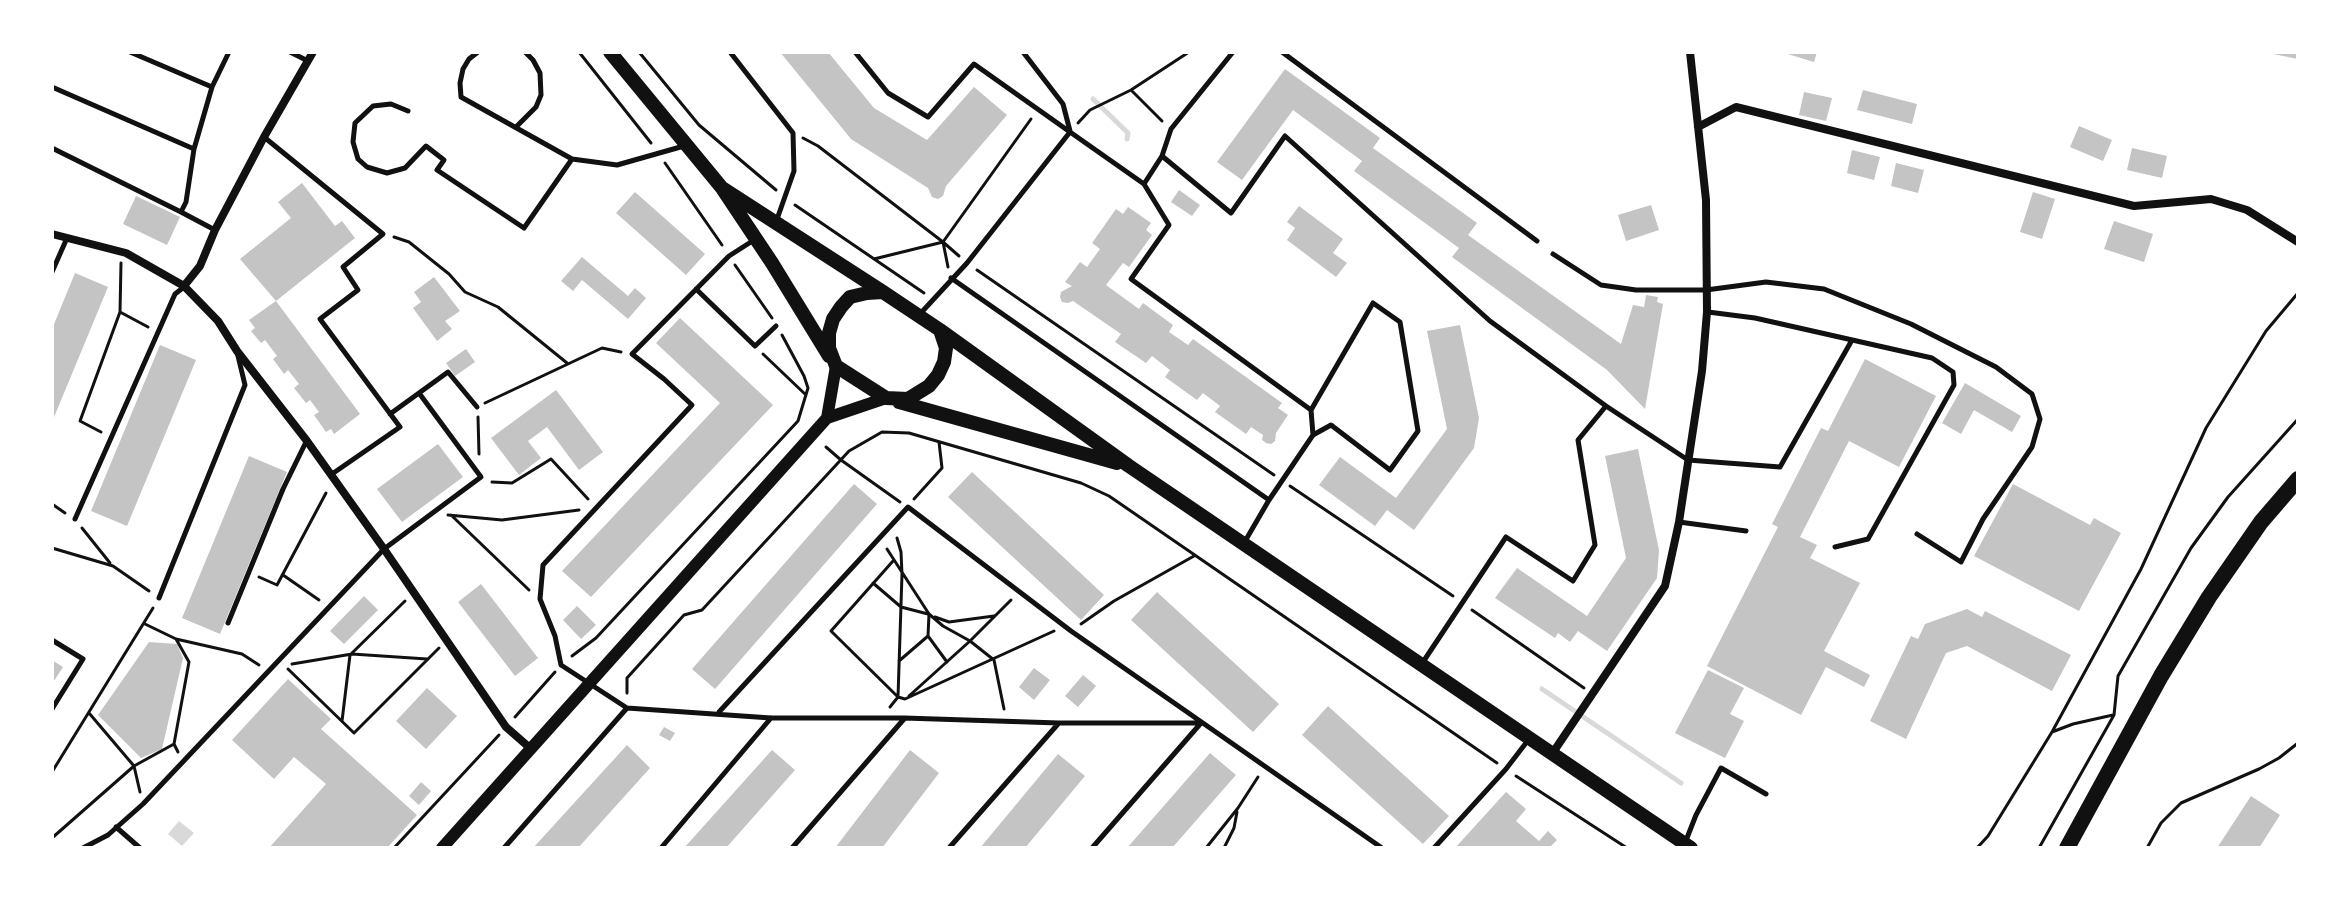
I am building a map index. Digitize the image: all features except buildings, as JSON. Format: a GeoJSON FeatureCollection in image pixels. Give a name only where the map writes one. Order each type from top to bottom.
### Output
{"type":"FeatureCollection","features":[{"type":"Feature","properties":{"kind":"main road"},"geometry":{"type":"LineString","coordinates":[[610,52],[722,188],[835,365],[888,399],[1129,466]]}},
{"type":"Feature","properties":{"kind":"main road"},"geometry":{"type":"LineString","coordinates":[[722,188],[940,330],[1129,466],[1687,846]]}},
{"type":"Feature","properties":{"kind":"main road"},"geometry":{"type":"LineString","coordinates":[[835,365],[829,348],[833,319],[850,297],[883,292]]}},
{"type":"Feature","properties":{"kind":"main road"},"geometry":{"type":"LineString","coordinates":[[888,399],[908,399],[938,375],[946,348],[940,330]]}},
{"type":"Feature","properties":{"kind":"main road"},"geometry":{"type":"LineString","coordinates":[[2067,848],[2161,676],[2209,597],[2261,522],[2298,479]]}},
{"type":"Feature","properties":{"kind":"street"},"geometry":{"type":"LineString","coordinates":[[1552,754],[1665,586],[1679,522],[1702,371],[1707,312],[1706,200],[1690,52]]}},
{"type":"Feature","properties":{"kind":"street"},"geometry":{"type":"LineString","coordinates":[[184,286],[200,266],[215,230],[264,137],[311,56]]}},
{"type":"Feature","properties":{"kind":"street"},"geometry":{"type":"LineString","coordinates":[[1698,127],[1736,107],[2134,206],[2211,199],[2247,210],[2298,242]]}},
{"type":"Feature","properties":{"kind":"street"},"geometry":{"type":"LineString","coordinates":[[52,234],[126,253],[184,286],[218,321],[384,549],[506,727],[530,748]]}},
{"type":"Feature","properties":{"kind":"street"},"geometry":{"type":"LineString","coordinates":[[827,418],[835,365]]}},
{"type":"Feature","properties":{"kind":"street"},"geometry":{"type":"LineString","coordinates":[[442,848],[827,418],[888,399]]}},
{"type":"Feature","properties":{"kind":"lane"},"geometry":{"type":"LineString","coordinates":[[130,52],[212,87]]}},
{"type":"Feature","properties":{"kind":"lane"},"geometry":{"type":"LineString","coordinates":[[181,212],[186,202],[194,149],[212,87],[229,52]]}},
{"type":"Feature","properties":{"kind":"lane"},"geometry":{"type":"LineString","coordinates":[[290,52],[311,56]]}},
{"type":"Feature","properties":{"kind":"lane"},"geometry":{"type":"LineString","coordinates":[[478,52],[463,69],[461,97],[572,159],[617,165],[686,145]]}},
{"type":"Feature","properties":{"kind":"lane"},"geometry":{"type":"LineString","coordinates":[[516,127],[536,107],[541,95],[540,73],[525,52]]}},
{"type":"Feature","properties":{"kind":"lane"},"geometry":{"type":"LineString","coordinates":[[730,52],[793,133],[794,171],[776,223]]}},
{"type":"Feature","properties":{"kind":"lane"},"geometry":{"type":"LineString","coordinates":[[855,52],[888,93],[928,117],[974,64],[1144,184],[1169,225],[1131,279],[1311,410]]}},
{"type":"Feature","properties":{"kind":"lane"},"geometry":{"type":"LineString","coordinates":[[1023,52],[1063,104],[1070,132]]}},
{"type":"Feature","properties":{"kind":"lane"},"geometry":{"type":"LineString","coordinates":[[1144,184],[1162,156],[1171,129],[1233,52]]}},
{"type":"Feature","properties":{"kind":"lane"},"geometry":{"type":"LineString","coordinates":[[1282,52],[1537,241]]}},
{"type":"Feature","properties":{"kind":"lane"},"geometry":{"type":"LineString","coordinates":[[52,87],[194,149]]}},
{"type":"Feature","properties":{"kind":"lane"},"geometry":{"type":"LineString","coordinates":[[408,111],[391,104],[373,106],[355,123],[353,142],[358,159],[367,167],[387,173],[405,168],[426,146],[444,160],[437,170],[524,228],[572,159]]}},
{"type":"Feature","properties":{"kind":"lane"},"geometry":{"type":"LineString","coordinates":[[919,316],[967,263],[1070,132]]}},
{"type":"Feature","properties":{"kind":"lane"},"geometry":{"type":"LineString","coordinates":[[1162,156],[1231,213],[1285,136],[1490,321],[1606,406],[1688,460],[1780,467],[1852,340]]}},
{"type":"Feature","properties":{"kind":"lane"},"geometry":{"type":"LineString","coordinates":[[264,137],[383,234],[343,267],[358,290],[320,319],[400,427],[331,475]]}},
{"type":"Feature","properties":{"kind":"lane"},"geometry":{"type":"LineString","coordinates":[[52,148],[215,230]]}},
{"type":"Feature","properties":{"kind":"lane"},"geometry":{"type":"LineString","coordinates":[[52,272],[68,238]]}},
{"type":"Feature","properties":{"kind":"lane"},"geometry":{"type":"LineString","coordinates":[[756,238],[729,256],[632,354],[692,405],[543,565],[540,599],[555,636],[561,665],[627,708],[771,718],[1201,723]]}},
{"type":"Feature","properties":{"kind":"lane"},"geometry":{"type":"LineString","coordinates":[[1553,254],[1601,285],[1636,290],[1706,290],[1766,282],[1824,289],[1911,324],[1996,367],[2032,394],[2040,419],[2032,447],[1983,519],[1961,562],[1917,534]]}},
{"type":"Feature","properties":{"kind":"lane"},"geometry":{"type":"LineString","coordinates":[[951,278],[1269,500]]}},
{"type":"Feature","properties":{"kind":"lane"},"geometry":{"type":"LineString","coordinates":[[75,519],[175,294],[184,286]]}},
{"type":"Feature","properties":{"kind":"lane"},"geometry":{"type":"LineString","coordinates":[[696,289],[755,346],[776,326]]}},
{"type":"Feature","properties":{"kind":"lane"},"geometry":{"type":"LineString","coordinates":[[1243,544],[1313,435],[1331,425],[1390,470],[1418,431],[1400,322],[1373,303],[1311,410],[1313,435]]}},
{"type":"Feature","properties":{"kind":"lane"},"geometry":{"type":"LineString","coordinates":[[1707,312],[1755,318],[1932,358],[1953,372],[1954,385],[1868,539],[1835,547]]}},
{"type":"Feature","properties":{"kind":"lane"},"geometry":{"type":"LineString","coordinates":[[159,598],[245,385],[237,351]]}},
{"type":"Feature","properties":{"kind":"lane"},"geometry":{"type":"LineString","coordinates":[[390,414],[448,372],[477,407]]}},
{"type":"Feature","properties":{"kind":"lane"},"geometry":{"type":"LineString","coordinates":[[83,848],[108,835],[143,804],[384,549],[481,477],[419,393]]}},
{"type":"Feature","properties":{"kind":"lane"},"geometry":{"type":"LineString","coordinates":[[1421,665],[1506,537],[1573,581],[1595,545],[1578,440],[1606,406]]}},
{"type":"Feature","properties":{"kind":"lane"},"geometry":{"type":"LineString","coordinates":[[228,623],[283,489],[307,441]]}},
{"type":"Feature","properties":{"kind":"lane"},"geometry":{"type":"LineString","coordinates":[[719,713],[908,507],[1071,631],[1382,848]]}},
{"type":"Feature","properties":{"kind":"lane"},"geometry":{"type":"LineString","coordinates":[[1679,522],[1746,531]]}},
{"type":"Feature","properties":{"kind":"lane"},"geometry":{"type":"LineString","coordinates":[[52,640],[83,659],[52,709]]}},
{"type":"Feature","properties":{"kind":"lane"},"geometry":{"type":"LineString","coordinates":[[504,848],[627,708]]}},
{"type":"Feature","properties":{"kind":"lane"},"geometry":{"type":"LineString","coordinates":[[661,848],[771,718]]}},
{"type":"Feature","properties":{"kind":"lane"},"geometry":{"type":"LineString","coordinates":[[792,848],[904,718]]}},
{"type":"Feature","properties":{"kind":"lane"},"geometry":{"type":"LineString","coordinates":[[949,848],[1059,723]]}},
{"type":"Feature","properties":{"kind":"lane"},"geometry":{"type":"LineString","coordinates":[[1092,848],[1201,723]]}},
{"type":"Feature","properties":{"kind":"lane"},"geometry":{"type":"LineString","coordinates":[[1434,848],[1529,739]]}},
{"type":"Feature","properties":{"kind":"lane"},"geometry":{"type":"LineString","coordinates":[[1687,846],[1696,815],[1721,768],[1766,794]]}},
{"type":"Feature","properties":{"kind":"lane"},"geometry":{"type":"LineString","coordinates":[[116,827],[140,848]]}},
{"type":"Feature","properties":{"kind":"path"},"geometry":{"type":"LineString","coordinates":[[1090,110],[1131,90],[1189,52]]}},
{"type":"Feature","properties":{"kind":"path"},"geometry":{"type":"LineString","coordinates":[[1131,90],[1171,129]]}},
{"type":"Feature","properties":{"kind":"path"},"geometry":{"type":"LineString","coordinates":[[874,259],[943,242],[1038,109]]}},
{"type":"Feature","properties":{"kind":"path"},"geometry":{"type":"LineString","coordinates":[[793,133],[818,146],[967,263],[1593,694]]}},
{"type":"Feature","properties":{"kind":"path"},"geometry":{"type":"LineString","coordinates":[[383,234],[409,242],[449,274],[465,292],[498,307],[567,363]]}},
{"type":"Feature","properties":{"kind":"path"},"geometry":{"type":"LineString","coordinates":[[943,242],[951,278]]}},
{"type":"Feature","properties":{"kind":"path"},"geometry":{"type":"LineString","coordinates":[[111,437],[80,421],[120,312],[121,263]]}},
{"type":"Feature","properties":{"kind":"path"},"geometry":{"type":"LineString","coordinates":[[1977,848],[1988,836],[2052,732],[2141,569],[2206,428],[2266,331],[2298,293]]}},
{"type":"Feature","properties":{"kind":"path"},"geometry":{"type":"LineString","coordinates":[[120,312],[158,332]]}},
{"type":"Feature","properties":{"kind":"path"},"geometry":{"type":"LineString","coordinates":[[755,346],[806,395]]}},
{"type":"Feature","properties":{"kind":"path"},"geometry":{"type":"LineString","coordinates":[[596,508],[551,459],[512,483],[492,483],[481,477],[477,407],[602,348],[632,354]]}},
{"type":"Feature","properties":{"kind":"path"},"geometry":{"type":"LineString","coordinates":[[2039,848],[2114,715],[2118,676],[2191,548],[2228,497],[2298,419]]}},
{"type":"Feature","properties":{"kind":"path"},"geometry":{"type":"LineString","coordinates":[[627,708],[627,678],[684,615],[702,610],[849,451],[882,432],[909,433],[1081,483],[1109,496],[1506,769],[1627,848]]}},
{"type":"Feature","properties":{"kind":"path"},"geometry":{"type":"LineString","coordinates":[[826,447],[908,507],[942,468],[939,442]]}},
{"type":"Feature","properties":{"kind":"path"},"geometry":{"type":"LineString","coordinates":[[248,572],[277,585],[327,492]]}},
{"type":"Feature","properties":{"kind":"path"},"geometry":{"type":"LineString","coordinates":[[52,504],[75,519],[113,566],[159,598],[52,772]]}},
{"type":"Feature","properties":{"kind":"path"},"geometry":{"type":"LineString","coordinates":[[432,513],[502,520],[596,508]]}},
{"type":"Feature","properties":{"kind":"path"},"geometry":{"type":"LineString","coordinates":[[451,515],[540,599]]}},
{"type":"Feature","properties":{"kind":"path"},"geometry":{"type":"LineString","coordinates":[[881,718],[898,697],[902,574],[901,552],[893,523]]}},
{"type":"Feature","properties":{"kind":"path"},"geometry":{"type":"LineString","coordinates":[[880,537],[929,614],[994,660],[1006,721]]}},
{"type":"Feature","properties":{"kind":"path"},"geometry":{"type":"LineString","coordinates":[[52,548],[113,566]]}},
{"type":"Feature","properties":{"kind":"path"},"geometry":{"type":"LineString","coordinates":[[1071,631],[1114,601],[1195,555]]}},
{"type":"Feature","properties":{"kind":"path"},"geometry":{"type":"LineString","coordinates":[[893,561],[831,631],[898,697],[905,699],[1065,626]]}},
{"type":"Feature","properties":{"kind":"path"},"geometry":{"type":"LineString","coordinates":[[283,575],[330,607]]}},
{"type":"Feature","properties":{"kind":"path"},"geometry":{"type":"LineString","coordinates":[[873,583],[901,607],[949,622],[995,615]]}},
{"type":"Feature","properties":{"kind":"path"},"geometry":{"type":"LineString","coordinates":[[905,699],[970,641],[1019,591]]}},
{"type":"Feature","properties":{"kind":"path"},"geometry":{"type":"LineString","coordinates":[[342,721],[350,655],[414,593]]}},
{"type":"Feature","properties":{"kind":"path"},"geometry":{"type":"LineString","coordinates":[[929,614],[928,636],[947,662]]}},
{"type":"Feature","properties":{"kind":"path"},"geometry":{"type":"LineString","coordinates":[[145,624],[176,639],[242,654],[269,672]]}},
{"type":"Feature","properties":{"kind":"path"},"geometry":{"type":"LineString","coordinates":[[899,661],[928,636]]}},
{"type":"Feature","properties":{"kind":"path"},"geometry":{"type":"LineString","coordinates":[[176,639],[189,662],[174,744],[183,762]]}},
{"type":"Feature","properties":{"kind":"path"},"geometry":{"type":"LineString","coordinates":[[428,659],[350,655],[284,666],[354,733],[428,659],[446,640]]}},
{"type":"Feature","properties":{"kind":"path"},"geometry":{"type":"LineString","coordinates":[[89,713],[134,766],[143,804]]}},
{"type":"Feature","properties":{"kind":"path"},"geometry":{"type":"LineString","coordinates":[[2052,732],[2114,715]]}},
{"type":"Feature","properties":{"kind":"path"},"geometry":{"type":"LineString","coordinates":[[394,848],[506,727]]}},
{"type":"Feature","properties":{"kind":"path"},"geometry":{"type":"LineString","coordinates":[[2147,848],[2161,823],[2181,803],[2259,769],[2298,743]]}},
{"type":"Feature","properties":{"kind":"path"},"geometry":{"type":"LineString","coordinates":[[52,838],[134,766],[174,744]]}},
{"type":"Feature","properties":{"kind":"path"},"geometry":{"type":"LineString","coordinates":[[1206,848],[1238,808],[1264,766]]}},
{"type":"Feature","properties":{"kind":"path"},"geometry":{"type":"LineString","coordinates":[[1224,848],[1234,828],[1238,808]]}},
{"type":"Feature","properties":{"kind":"shaded area"},"geometry":{"type":"Polygon","coordinates":[[[179,821],[194,833],[182,846],[168,834],[179,821]]]}},
{"type":"Feature","properties":{"kind":"waterway"},"geometry":{"type":"LineString","coordinates":[[1093,99],[1128,133],[1127,139]]}},
{"type":"Feature","properties":{"kind":"waterway"},"geometry":{"type":"LineString","coordinates":[[1542,689],[1681,783]]}}]}
